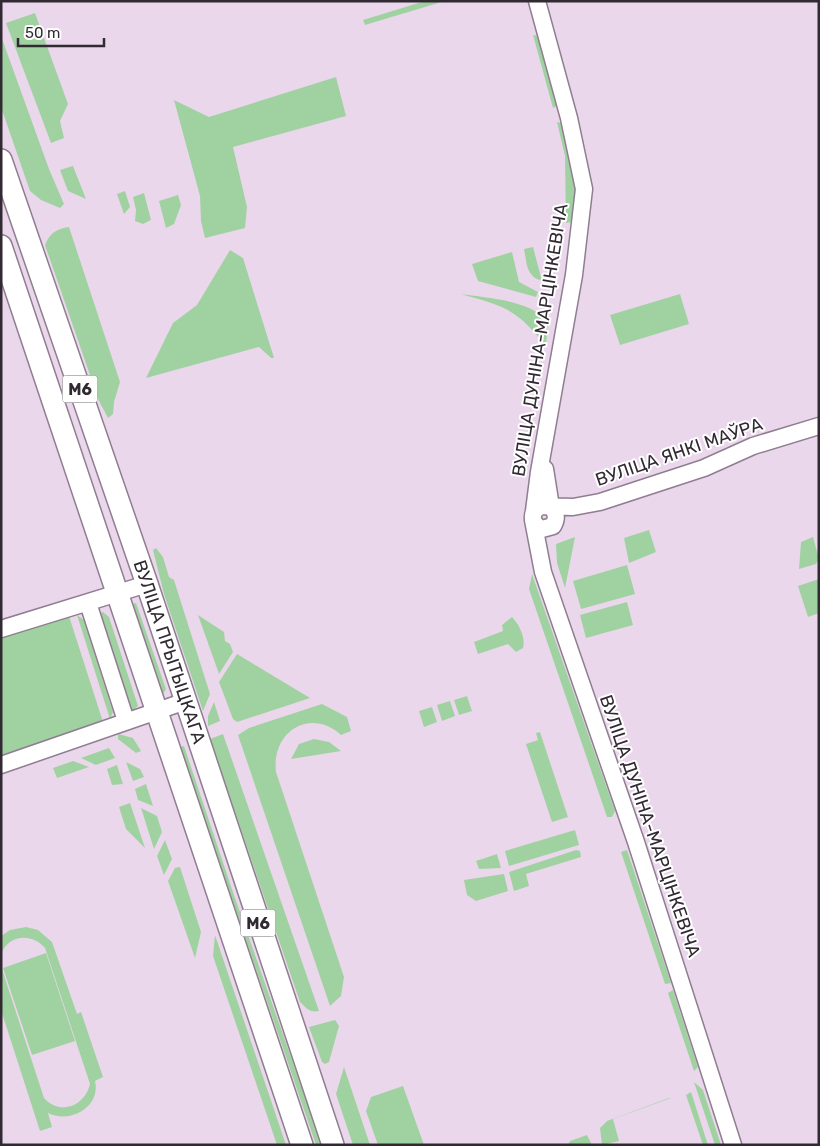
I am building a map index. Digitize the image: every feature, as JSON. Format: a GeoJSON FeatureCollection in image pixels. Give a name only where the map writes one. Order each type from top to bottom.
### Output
{"type":"FeatureCollection","features":[{"type":"Feature","properties":{"kind":"main road","name":"ВУЛІЦА ПРЫТЫЦКАГА"},"geometry":{"type":"LineString","coordinates":[[1,160],[147,584],[333,1145]]}},
{"type":"Feature","properties":{"kind":"main road","name":"ВУЛІЦА ПРЫТЫЦКАГА"},"geometry":{"type":"LineString","coordinates":[[1,246],[302,1145]]}},
{"type":"Feature","properties":{"kind":"street","name":"ВУЛІЦА ДУНІНА-МАРЦІНКЕВІЧА"},"geometry":{"type":"LineString","coordinates":[[537,1],[569,118],[584,189],[574,276],[534,515],[544,572],[639,851],[733,1145]]}},
{"type":"Feature","properties":{"kind":"street"},"geometry":{"type":"LineString","coordinates":[[544,572],[543,554],[546,538],[553,526],[556,515],[551,507],[545,468],[548,424]]}},
{"type":"Feature","properties":{"kind":"street","name":"ВУЛІЦА ЯНКІ МАЎРА"},"geometry":{"type":"LineString","coordinates":[[551,507],[573,507],[600,502],[704,468],[752,446],[819,426]]}},
{"type":"Feature","properties":{"kind":"street"},"geometry":{"type":"LineString","coordinates":[[551,507],[541,506],[534,515],[536,526],[542,529],[553,526],[600,502]]}},
{"type":"Feature","properties":{"kind":"street"},"geometry":{"type":"LineString","coordinates":[[1,629],[147,584]]}},
{"type":"Feature","properties":{"kind":"street"},"geometry":{"type":"LineString","coordinates":[[88,603],[126,721]]}},
{"type":"Feature","properties":{"kind":"street"},"geometry":{"type":"LineString","coordinates":[[1,766],[186,701]]}},
{"type":"Feature","properties":{"kind":"green space"},"geometry":{"type":"Polygon","coordinates":[[[425,1],[445,1],[365,25],[363,20],[425,1]]]}},
{"type":"Feature","properties":{"kind":"green space"},"geometry":{"type":"Polygon","coordinates":[[[35,13],[68,104],[60,121],[64,138],[51,143],[6,23],[35,13]]]}},
{"type":"Feature","properties":{"kind":"green space"},"geometry":{"type":"Polygon","coordinates":[[[533,35],[539,36],[557,106],[553,108],[533,35]]]}},
{"type":"Feature","properties":{"kind":"green space"},"geometry":{"type":"Polygon","coordinates":[[[1,36],[49,169],[64,204],[60,208],[41,200],[30,191],[1,107],[1,36]]]}},
{"type":"Feature","properties":{"kind":"green space"},"geometry":{"type":"Polygon","coordinates":[[[336,77],[346,116],[233,147],[247,207],[245,228],[205,238],[201,221],[200,196],[174,100],[209,117],[336,77]]]}},
{"type":"Feature","properties":{"kind":"green space"},"geometry":{"type":"Polygon","coordinates":[[[557,122],[566,124],[575,181],[575,221],[566,223],[565,156],[557,122]]]}},
{"type":"Feature","properties":{"kind":"green space"},"geometry":{"type":"Polygon","coordinates":[[[73,166],[86,199],[68,191],[60,170],[73,166]]]}},
{"type":"Feature","properties":{"kind":"green space"},"geometry":{"type":"Polygon","coordinates":[[[125,191],[130,207],[124,214],[117,194],[125,191]]]}},
{"type":"Feature","properties":{"kind":"green space"},"geometry":{"type":"Polygon","coordinates":[[[144,193],[151,220],[143,224],[135,221],[136,210],[133,197],[144,193]]]}},
{"type":"Feature","properties":{"kind":"green space"},"geometry":{"type":"Polygon","coordinates":[[[178,195],[181,205],[174,224],[166,228],[159,201],[178,195]]]}},
{"type":"Feature","properties":{"kind":"green space"},"geometry":{"type":"Polygon","coordinates":[[[69,227],[120,382],[114,402],[113,414],[108,418],[99,401],[45,245],[54,232],[69,227]]]}},
{"type":"Feature","properties":{"kind":"green space"},"geometry":{"type":"Polygon","coordinates":[[[533,247],[542,281],[530,273],[527,264],[524,249],[533,247]]]}},
{"type":"Feature","properties":{"kind":"green space"},"geometry":{"type":"Polygon","coordinates":[[[230,250],[243,258],[274,358],[271,358],[259,347],[146,378],[173,323],[197,305],[230,250]]]}},
{"type":"Feature","properties":{"kind":"green space"},"geometry":{"type":"Polygon","coordinates":[[[512,252],[519,282],[538,292],[536,297],[478,281],[472,264],[512,252]]]}},
{"type":"Feature","properties":{"kind":"green space"},"geometry":{"type":"Polygon","coordinates":[[[461,294],[519,304],[540,314],[548,321],[546,346],[526,324],[509,311],[489,302],[461,294]]]}},
{"type":"Feature","properties":{"kind":"green space"},"geometry":{"type":"Polygon","coordinates":[[[680,294],[689,324],[620,345],[610,315],[680,294]]]}},
{"type":"Feature","properties":{"kind":"green space"},"geometry":{"type":"Polygon","coordinates":[[[649,530],[656,552],[629,563],[624,538],[649,530]]]}},
{"type":"Feature","properties":{"kind":"green space"},"geometry":{"type":"Polygon","coordinates":[[[575,537],[565,588],[557,563],[556,544],[575,537]]]}},
{"type":"Feature","properties":{"kind":"green space"},"geometry":{"type":"Polygon","coordinates":[[[813,537],[819,559],[816,564],[799,569],[801,542],[813,537]]]}},
{"type":"Feature","properties":{"kind":"green space"},"geometry":{"type":"Polygon","coordinates":[[[156,548],[163,557],[169,577],[174,580],[210,694],[203,711],[164,594],[153,550],[156,548]]]}},
{"type":"Feature","properties":{"kind":"green space"},"geometry":{"type":"Polygon","coordinates":[[[627,565],[635,594],[581,609],[573,581],[627,565]]]}},
{"type":"Feature","properties":{"kind":"green space"},"geometry":{"type":"Polygon","coordinates":[[[532,574],[615,811],[612,817],[607,817],[529,589],[532,574]]]}},
{"type":"Feature","properties":{"kind":"green space"},"geometry":{"type":"Polygon","coordinates":[[[819,579],[819,613],[808,617],[798,586],[819,579]]]}},
{"type":"Feature","properties":{"kind":"green space"},"geometry":{"type":"Polygon","coordinates":[[[627,602],[633,625],[586,638],[580,615],[627,602]]]}},
{"type":"Feature","properties":{"kind":"green space"},"geometry":{"type":"Polygon","coordinates":[[[136,603],[166,689],[163,694],[160,693],[132,604],[136,603]]]}},
{"type":"Feature","properties":{"kind":"green space"},"geometry":{"type":"Polygon","coordinates":[[[103,612],[109,617],[138,706],[129,713],[97,614],[103,612]]]}},
{"type":"Feature","properties":{"kind":"green space"},"geometry":{"type":"Polygon","coordinates":[[[68,613],[103,722],[1,755],[1,634],[68,613]]]}},
{"type":"Feature","properties":{"kind":"green space"},"geometry":{"type":"Polygon","coordinates":[[[77,615],[84,620],[113,712],[110,719],[77,615]]]}},
{"type":"Feature","properties":{"kind":"green space"},"geometry":{"type":"Polygon","coordinates":[[[198,615],[224,632],[225,641],[230,644],[233,652],[219,674],[198,615]]]}},
{"type":"Feature","properties":{"kind":"green space"},"geometry":{"type":"Polygon","coordinates":[[[512,617],[521,631],[524,640],[523,648],[516,652],[508,644],[478,654],[474,642],[503,631],[502,625],[512,617]]]}},
{"type":"Feature","properties":{"kind":"green space"},"geometry":{"type":"Polygon","coordinates":[[[237,654],[310,698],[237,722],[233,719],[219,682],[237,654]]]}},
{"type":"Feature","properties":{"kind":"green space"},"geometry":{"type":"Polygon","coordinates":[[[467,696],[472,711],[459,715],[454,700],[467,696]]]}},
{"type":"Feature","properties":{"kind":"green space"},"geometry":{"type":"Polygon","coordinates":[[[450,701],[455,716],[442,721],[437,705],[450,701]]]}},
{"type":"Feature","properties":{"kind":"green space"},"geometry":{"type":"Polygon","coordinates":[[[214,702],[220,721],[208,726],[208,716],[214,702]]]}},
{"type":"Feature","properties":{"kind":"green space"},"geometry":{"type":"Polygon","coordinates":[[[322,704],[347,717],[351,731],[341,735],[329,727],[317,723],[305,724],[295,728],[286,735],[280,745],[276,758],[276,772],[344,977],[341,996],[330,1006],[238,735],[249,728],[322,704]]]}},
{"type":"Feature","properties":{"kind":"green space"},"geometry":{"type":"Polygon","coordinates":[[[432,707],[437,722],[424,727],[419,711],[432,707]]]}},
{"type":"Feature","properties":{"kind":"green space"},"geometry":{"type":"Polygon","coordinates":[[[540,732],[568,817],[552,822],[526,744],[538,740],[536,733],[540,732]]]}},
{"type":"Feature","properties":{"kind":"green space"},"geometry":{"type":"Polygon","coordinates":[[[118,734],[133,738],[141,751],[136,753],[118,739],[118,734]]]}},
{"type":"Feature","properties":{"kind":"green space"},"geometry":{"type":"Polygon","coordinates":[[[223,734],[319,1011],[311,1011],[300,1002],[210,739],[223,734]]]}},
{"type":"Feature","properties":{"kind":"green space"},"geometry":{"type":"Polygon","coordinates":[[[314,739],[329,742],[341,751],[291,759],[299,744],[314,739]]]}},
{"type":"Feature","properties":{"kind":"green space"},"geometry":{"type":"Polygon","coordinates":[[[184,746],[322,1145],[316,1145],[180,747],[184,746]]]}},
{"type":"Feature","properties":{"kind":"green space"},"geometry":{"type":"Polygon","coordinates":[[[109,748],[115,758],[96,765],[81,758],[109,748]]]}},
{"type":"Feature","properties":{"kind":"green space"},"geometry":{"type":"Polygon","coordinates":[[[73,761],[89,767],[57,778],[53,768],[73,761]]]}},
{"type":"Feature","properties":{"kind":"green space"},"geometry":{"type":"Polygon","coordinates":[[[126,762],[140,769],[144,777],[133,781],[126,762]]]}},
{"type":"Feature","properties":{"kind":"green space"},"geometry":{"type":"Polygon","coordinates":[[[117,765],[123,784],[112,785],[107,769],[117,765]]]}},
{"type":"Feature","properties":{"kind":"green space"},"geometry":{"type":"Polygon","coordinates":[[[146,784],[153,806],[138,800],[135,789],[146,784]]]}},
{"type":"Feature","properties":{"kind":"green space"},"geometry":{"type":"Polygon","coordinates":[[[130,803],[145,848],[126,829],[119,807],[130,803]]]}},
{"type":"Feature","properties":{"kind":"green space"},"geometry":{"type":"Polygon","coordinates":[[[141,808],[157,816],[162,832],[154,849],[141,808]]]}},
{"type":"Feature","properties":{"kind":"green space"},"geometry":{"type":"Polygon","coordinates":[[[575,830],[579,845],[509,866],[505,851],[575,830]]]}},
{"type":"Feature","properties":{"kind":"green space"},"geometry":{"type":"Polygon","coordinates":[[[165,840],[172,859],[164,875],[157,856],[165,840]]]}},
{"type":"Feature","properties":{"kind":"green space"},"geometry":{"type":"Polygon","coordinates":[[[576,850],[580,851],[581,857],[526,874],[529,886],[514,891],[509,872],[576,850]]]}},
{"type":"Feature","properties":{"kind":"green space"},"geometry":{"type":"Polygon","coordinates":[[[627,850],[671,983],[665,984],[621,852],[627,850]]]}},
{"type":"Feature","properties":{"kind":"green space"},"geometry":{"type":"Polygon","coordinates":[[[497,854],[501,868],[479,869],[476,861],[497,854]]]}},
{"type":"Feature","properties":{"kind":"green space"},"geometry":{"type":"Polygon","coordinates":[[[180,867],[201,932],[195,958],[168,881],[175,868],[180,867]]]}},
{"type":"Feature","properties":{"kind":"green space"},"geometry":{"type":"Polygon","coordinates":[[[504,874],[508,891],[476,901],[467,895],[464,880],[504,874]]]}},
{"type":"Feature","properties":{"kind":"green space"},"geometry":{"type":"Polygon","coordinates":[[[26,927],[38,930],[52,942],[77,1014],[81,1012],[103,1077],[95,1081],[96,1090],[93,1099],[82,1111],[74,1115],[65,1116],[48,1113],[52,1127],[40,1131],[1,1010],[1,966],[44,1098],[57,1106],[71,1106],[83,1098],[90,1084],[45,948],[34,940],[21,938],[9,943],[1,954],[1,936],[10,930],[26,927]]]}},
{"type":"Feature","properties":{"kind":"green space"},"geometry":{"type":"Polygon","coordinates":[[[215,935],[286,1145],[277,1145],[213,956],[215,935]]]}},
{"type":"Feature","properties":{"kind":"green space"},"geometry":{"type":"Polygon","coordinates":[[[46,953],[75,1041],[32,1055],[3,968],[46,953]]]}},
{"type":"Feature","properties":{"kind":"green space"},"geometry":{"type":"Polygon","coordinates":[[[673,990],[698,1067],[694,1071],[668,993],[673,990]]]}},
{"type":"Feature","properties":{"kind":"green space"},"geometry":{"type":"Polygon","coordinates":[[[335,1020],[339,1026],[329,1062],[325,1064],[322,1062],[309,1027],[335,1020]]]}},
{"type":"Feature","properties":{"kind":"green space"},"geometry":{"type":"Polygon","coordinates":[[[344,1067],[370,1145],[353,1145],[336,1094],[344,1067]]]}},
{"type":"Feature","properties":{"kind":"green space"},"geometry":{"type":"Polygon","coordinates":[[[694,1082],[703,1090],[721,1145],[715,1145],[694,1082]]]}},
{"type":"Feature","properties":{"kind":"green space"},"geometry":{"type":"Polygon","coordinates":[[[403,1086],[424,1145],[378,1145],[366,1111],[371,1097],[403,1086]]]}},
{"type":"Feature","properties":{"kind":"green space"},"geometry":{"type":"Polygon","coordinates":[[[691,1092],[708,1145],[703,1145],[686,1095],[691,1092]]]}},
{"type":"Feature","properties":{"kind":"green space"},"geometry":{"type":"Polygon","coordinates":[[[671,1098],[613,1119],[619,1141],[602,1145],[600,1128],[607,1121],[671,1098]]]}},
{"type":"Feature","properties":{"kind":"green space"},"geometry":{"type":"Polygon","coordinates":[[[587,1135],[592,1145],[568,1145],[570,1141],[587,1135]]]}}]}
